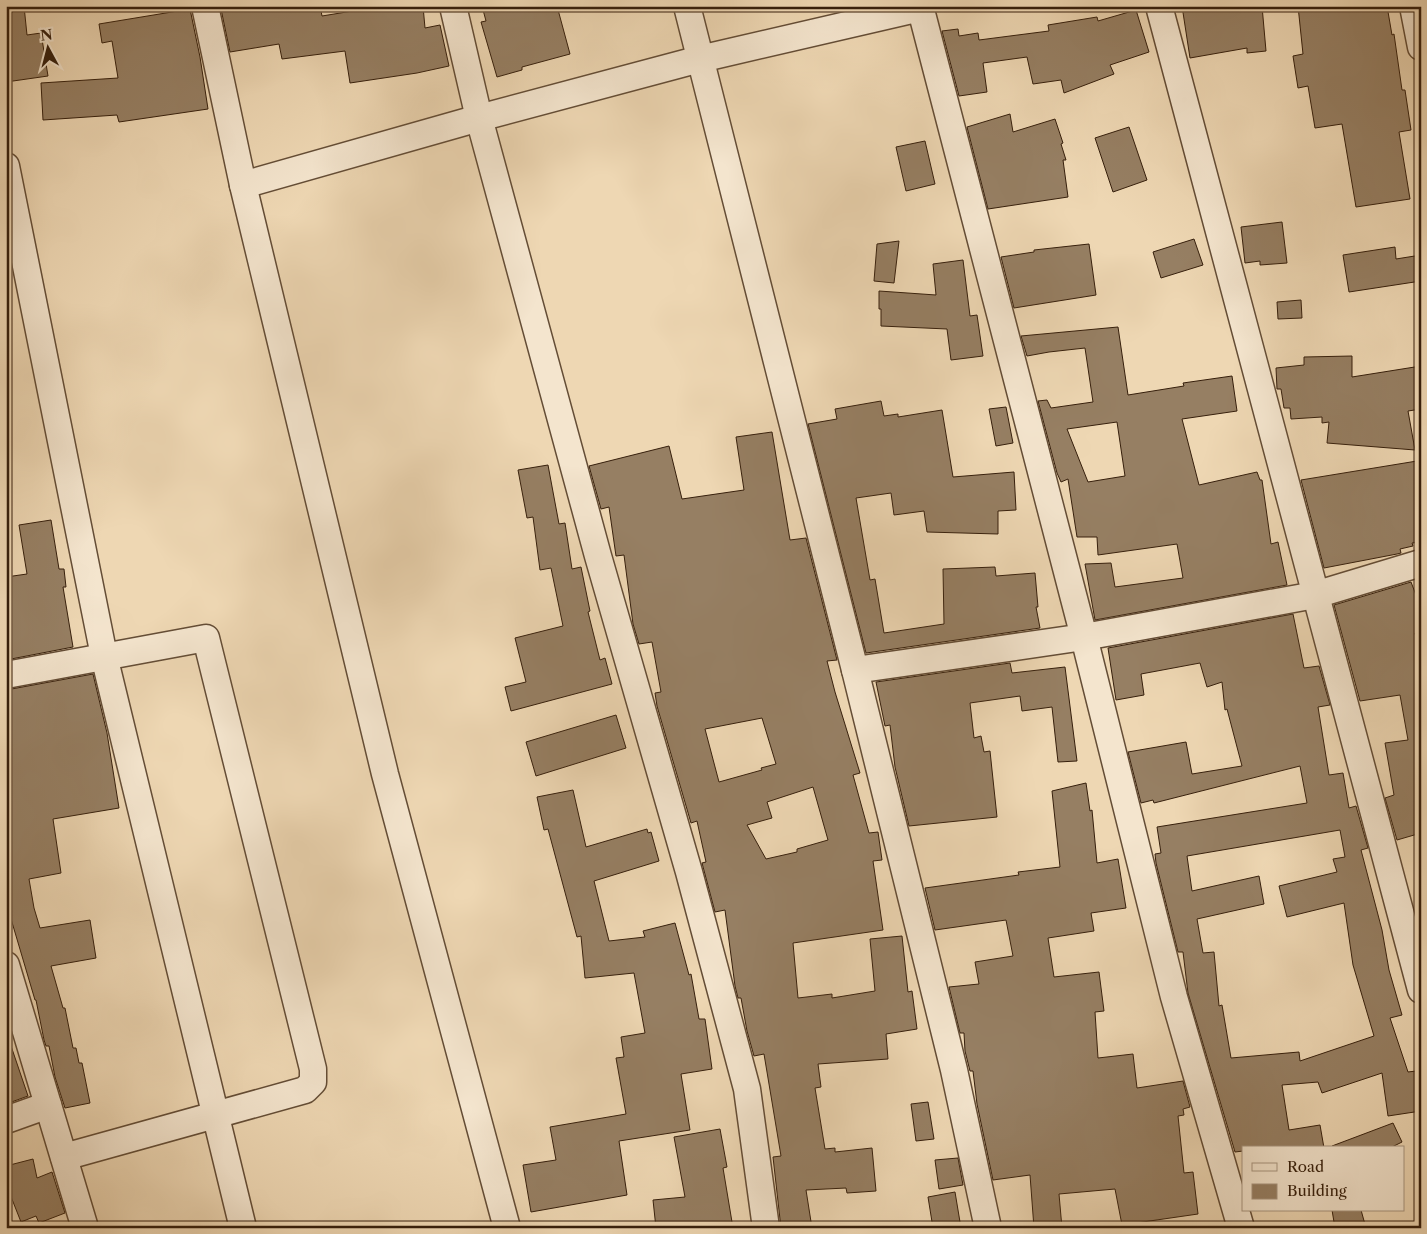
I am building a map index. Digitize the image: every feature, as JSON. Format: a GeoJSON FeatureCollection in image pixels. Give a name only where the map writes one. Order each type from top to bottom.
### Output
{"type":"FeatureCollection","features":[{"type":"Feature","properties":{"kind":"street"},"geometry":{"type":"LineString","coordinates":[[205,6],[243,185],[385,774],[507,1228]]}},
{"type":"Feature","properties":{"kind":"street"},"geometry":{"type":"LineString","coordinates":[[453,6],[479,118],[595,546],[689,872],[747,1089],[766,1228]]}},
{"type":"Feature","properties":{"kind":"street"},"geometry":{"type":"LineString","coordinates":[[687,6],[954,1070],[988,1228]]}},
{"type":"Feature","properties":{"kind":"street"},"geometry":{"type":"LineString","coordinates":[[1159,6],[1421,990]]}},
{"type":"Feature","properties":{"kind":"street"},"geometry":{"type":"LineString","coordinates":[[1413,6],[1421,47]]}},
{"type":"Feature","properties":{"kind":"street"},"geometry":{"type":"LineString","coordinates":[[243,185],[479,118],[700,59],[920,7],[1084,637],[1174,997],[1241,1228]]}},
{"type":"Feature","properties":{"kind":"street"},"geometry":{"type":"LineString","coordinates":[[6,166],[104,656],[243,1228]]}},
{"type":"Feature","properties":{"kind":"street"},"geometry":{"type":"LineString","coordinates":[[855,670],[1084,637],[1315,595],[1421,563]]}},
{"type":"Feature","properties":{"kind":"street"},"geometry":{"type":"LineString","coordinates":[[6,675],[206,638],[313,1069],[313,1082],[305,1090],[64,1157]]}},
{"type":"Feature","properties":{"kind":"street"},"geometry":{"type":"LineString","coordinates":[[6,965],[85,1228]]}},
{"type":"Feature","properties":{"kind":"street"},"geometry":{"type":"LineString","coordinates":[[6,1120],[48,1105]]}},
{"type":"Feature","properties":{"kind":"building"},"geometry":{"type":"Polygon","coordinates":[[[6,6],[24,6],[27,35],[41,33],[48,76],[6,82],[6,6]]]}},
{"type":"Feature","properties":{"kind":"building"},"geometry":{"type":"Polygon","coordinates":[[[234,6],[320,6],[322,16],[383,6],[423,6],[425,28],[440,25],[449,66],[350,83],[345,51],[282,59],[279,44],[230,52],[221,9],[234,6]]]}},
{"type":"Feature","properties":{"kind":"building"},"geometry":{"type":"Polygon","coordinates":[[[482,6],[557,6],[570,54],[522,67],[522,70],[497,77],[481,22],[486,21],[482,6]]]}},
{"type":"Feature","properties":{"kind":"building"},"geometry":{"type":"Polygon","coordinates":[[[1182,6],[1262,6],[1266,51],[1247,53],[1247,48],[1190,58],[1182,6]]]}},
{"type":"Feature","properties":{"kind":"building"},"geometry":{"type":"Polygon","coordinates":[[[1298,6],[1387,6],[1392,35],[1394,34],[1402,90],[1405,90],[1411,130],[1399,132],[1410,199],[1356,207],[1342,124],[1315,128],[1308,86],[1298,88],[1293,56],[1303,54],[1298,6]]]}},
{"type":"Feature","properties":{"kind":"building"},"geometry":{"type":"Polygon","coordinates":[[[190,9],[208,109],[119,122],[117,115],[43,120],[41,83],[118,78],[112,41],[102,43],[99,24],[190,9]]]}},
{"type":"Feature","properties":{"kind":"building"},"geometry":{"type":"Polygon","coordinates":[[[1136,10],[1149,52],[1110,65],[1114,74],[1064,93],[1061,80],[1033,84],[1027,57],[983,63],[987,92],[959,96],[942,31],[958,29],[959,36],[978,33],[979,40],[1049,31],[1048,25],[1097,17],[1098,21],[1136,10]]]}},
{"type":"Feature","properties":{"kind":"building"},"geometry":{"type":"Polygon","coordinates":[[[1010,114],[1013,132],[1055,119],[1063,143],[1061,144],[1066,160],[1063,160],[1068,197],[988,209],[967,127],[1010,114]]]}},
{"type":"Feature","properties":{"kind":"building"},"geometry":{"type":"Polygon","coordinates":[[[1129,127],[1147,180],[1113,192],[1095,138],[1129,127]]]}},
{"type":"Feature","properties":{"kind":"building"},"geometry":{"type":"Polygon","coordinates":[[[925,141],[935,184],[906,191],[896,147],[925,141]]]}},
{"type":"Feature","properties":{"kind":"building"},"geometry":{"type":"Polygon","coordinates":[[[1282,222],[1287,263],[1260,265],[1260,261],[1245,263],[1241,227],[1282,222]]]}},
{"type":"Feature","properties":{"kind":"building"},"geometry":{"type":"Polygon","coordinates":[[[1194,239],[1203,265],[1161,278],[1153,252],[1194,239]]]}},
{"type":"Feature","properties":{"kind":"building"},"geometry":{"type":"Polygon","coordinates":[[[899,241],[894,283],[874,281],[877,244],[899,241]]]}},
{"type":"Feature","properties":{"kind":"building"},"geometry":{"type":"Polygon","coordinates":[[[1089,244],[1096,295],[1014,308],[1001,257],[1034,252],[1034,250],[1089,244]]]}},
{"type":"Feature","properties":{"kind":"building"},"geometry":{"type":"Polygon","coordinates":[[[1395,247],[1396,259],[1421,255],[1421,281],[1349,292],[1343,255],[1395,247]]]}},
{"type":"Feature","properties":{"kind":"building"},"geometry":{"type":"Polygon","coordinates":[[[963,260],[970,316],[977,315],[983,356],[951,360],[947,329],[881,326],[879,291],[936,295],[933,264],[963,260]]]}},
{"type":"Feature","properties":{"kind":"building"},"geometry":{"type":"Polygon","coordinates":[[[1301,300],[1302,318],[1278,319],[1277,302],[1301,300]]]}},
{"type":"Feature","properties":{"kind":"building"},"geometry":{"type":"Polygon","coordinates":[[[1118,327],[1128,395],[1184,386],[1183,383],[1232,376],[1237,411],[1182,419],[1199,485],[1257,472],[1260,480],[1262,480],[1271,544],[1278,542],[1287,585],[1095,620],[1085,564],[1111,563],[1115,587],[1183,578],[1177,544],[1098,555],[1097,537],[1077,537],[1068,479],[1061,482],[1057,473],[1038,401],[1047,400],[1051,408],[1093,402],[1085,348],[1027,356],[1021,336],[1118,327]],[[1117,422],[1067,429],[1088,482],[1125,476],[1117,422]]]}},
{"type":"Feature","properties":{"kind":"building"},"geometry":{"type":"Polygon","coordinates":[[[1352,356],[1352,377],[1421,366],[1421,409],[1408,411],[1415,450],[1327,443],[1329,422],[1322,423],[1322,417],[1291,419],[1290,408],[1284,408],[1281,389],[1277,389],[1276,368],[1304,365],[1304,357],[1352,356]]]}},
{"type":"Feature","properties":{"kind":"building"},"geometry":{"type":"Polygon","coordinates":[[[881,401],[884,416],[898,414],[898,417],[942,410],[953,477],[1014,472],[1016,510],[998,511],[998,534],[927,532],[924,511],[894,515],[891,493],[856,498],[870,580],[875,579],[884,633],[944,624],[943,569],[995,567],[996,576],[1035,573],[1038,607],[1036,607],[1040,628],[866,653],[808,424],[837,419],[835,409],[881,401]]]}},
{"type":"Feature","properties":{"kind":"building"},"geometry":{"type":"Polygon","coordinates":[[[1006,407],[1013,443],[996,446],[989,409],[1006,407]]]}},
{"type":"Feature","properties":{"kind":"building"},"geometry":{"type":"Polygon","coordinates":[[[772,432],[790,540],[806,538],[837,660],[827,661],[860,773],[853,775],[869,833],[878,832],[882,860],[873,861],[883,930],[793,943],[798,998],[832,994],[832,998],[875,991],[870,939],[902,936],[908,992],[912,991],[917,1029],[886,1034],[888,1059],[818,1064],[821,1087],[815,1088],[825,1149],[835,1148],[835,1152],[872,1148],[876,1191],[847,1193],[846,1188],[806,1190],[812,1228],[781,1228],[773,1157],[781,1156],[764,1054],[754,1056],[741,998],[738,998],[735,986],[725,910],[715,912],[702,863],[706,862],[697,821],[691,823],[657,706],[655,693],[661,692],[652,642],[639,644],[633,624],[624,555],[616,556],[609,507],[601,509],[589,466],[669,446],[682,499],[744,490],[736,437],[772,432]],[[762,718],[705,729],[719,782],[762,770],[761,768],[776,764],[762,718]],[[813,787],[767,802],[772,818],[747,825],[766,859],[797,852],[797,849],[828,840],[813,787]]]}},
{"type":"Feature","properties":{"kind":"building"},"geometry":{"type":"Polygon","coordinates":[[[1417,461],[1418,468],[1421,467],[1421,542],[1412,543],[1413,546],[1400,549],[1401,553],[1324,568],[1301,480],[1417,461]]]}},
{"type":"Feature","properties":{"kind":"building"},"geometry":{"type":"Polygon","coordinates":[[[548,465],[559,524],[565,523],[572,569],[581,567],[590,611],[588,612],[600,660],[605,658],[612,684],[511,711],[505,687],[526,682],[515,638],[563,626],[551,568],[540,570],[533,517],[527,518],[518,470],[548,465]]]}},
{"type":"Feature","properties":{"kind":"building"},"geometry":{"type":"Polygon","coordinates":[[[51,520],[59,569],[64,569],[66,587],[63,587],[73,647],[6,660],[6,577],[27,574],[19,525],[51,520]]]}},
{"type":"Feature","properties":{"kind":"building"},"geometry":{"type":"Polygon","coordinates":[[[1411,582],[1421,608],[1421,632],[1415,633],[1421,662],[1421,833],[1397,840],[1385,798],[1394,795],[1385,743],[1408,740],[1400,695],[1360,701],[1334,605],[1411,582]]]}},
{"type":"Feature","properties":{"kind":"building"},"geometry":{"type":"Polygon","coordinates":[[[1293,614],[1304,668],[1319,666],[1330,705],[1318,707],[1329,775],[1343,773],[1349,808],[1356,806],[1368,848],[1361,850],[1382,930],[1389,970],[1402,1015],[1390,1018],[1408,1072],[1416,1071],[1421,1111],[1388,1116],[1382,1073],[1322,1093],[1318,1082],[1282,1085],[1289,1130],[1320,1125],[1324,1146],[1242,1146],[1242,1151],[1235,1152],[1188,993],[1183,952],[1178,952],[1156,863],[1155,854],[1161,853],[1157,827],[1307,803],[1300,766],[1154,803],[1153,800],[1141,803],[1128,752],[1186,742],[1192,774],[1242,766],[1227,709],[1225,710],[1222,682],[1207,687],[1200,663],[1141,674],[1144,695],[1116,700],[1108,648],[1293,614]],[[1340,830],[1187,856],[1192,891],[1259,876],[1264,904],[1197,919],[1203,953],[1214,952],[1219,1006],[1222,1005],[1231,1058],[1299,1052],[1300,1061],[1374,1036],[1353,965],[1344,903],[1287,917],[1279,886],[1337,872],[1333,859],[1345,857],[1340,830]]]}},
{"type":"Feature","properties":{"kind":"building"},"geometry":{"type":"Polygon","coordinates":[[[1010,663],[1012,673],[1065,667],[1077,761],[1058,762],[1052,707],[1022,711],[1020,696],[970,703],[974,738],[981,736],[984,752],[990,751],[997,817],[909,826],[895,767],[890,725],[885,726],[876,682],[1010,663]]]}},
{"type":"Feature","properties":{"kind":"building"},"geometry":{"type":"Polygon","coordinates":[[[93,674],[107,733],[119,808],[53,819],[61,873],[29,879],[40,928],[90,920],[96,958],[51,966],[63,1008],[65,1008],[73,1048],[76,1048],[79,1063],[82,1063],[90,1103],[65,1108],[55,1077],[49,1046],[46,1046],[44,1040],[36,1000],[6,902],[6,690],[93,674]]]}},
{"type":"Feature","properties":{"kind":"building"},"geometry":{"type":"Polygon","coordinates":[[[616,715],[626,748],[536,776],[526,742],[616,715]]]}},
{"type":"Feature","properties":{"kind":"building"},"geometry":{"type":"Polygon","coordinates":[[[1086,783],[1090,811],[1092,810],[1097,863],[1118,859],[1126,908],[1091,913],[1094,931],[1048,938],[1054,977],[1099,972],[1104,1011],[1095,1012],[1098,1058],[1133,1054],[1137,1088],[1183,1081],[1190,1107],[1183,1109],[1184,1115],[1178,1116],[1184,1173],[1193,1172],[1198,1214],[1122,1225],[1115,1189],[1059,1194],[1062,1228],[1034,1228],[1030,1175],[993,1180],[977,1104],[973,1071],[970,1071],[965,1051],[964,1033],[960,1033],[949,987],[979,984],[975,962],[1013,956],[1006,920],[935,930],[925,888],[1019,875],[1018,872],[1060,867],[1052,791],[1086,783]]]}},
{"type":"Feature","properties":{"kind":"building"},"geometry":{"type":"Polygon","coordinates":[[[573,790],[586,847],[647,829],[648,833],[651,832],[659,861],[594,881],[609,941],[645,937],[643,931],[675,923],[689,975],[691,974],[699,1019],[705,1019],[712,1069],[681,1074],[690,1130],[619,1141],[627,1195],[531,1212],[523,1165],[556,1160],[550,1127],[626,1114],[616,1058],[624,1057],[621,1037],[645,1033],[634,973],[585,978],[581,936],[577,937],[548,829],[544,830],[537,797],[573,790]]]}},
{"type":"Feature","properties":{"kind":"building"},"geometry":{"type":"Polygon","coordinates":[[[9,1040],[28,1096],[6,1104],[6,1041],[9,1040]]]}},
{"type":"Feature","properties":{"kind":"building"},"geometry":{"type":"Polygon","coordinates":[[[928,1102],[934,1139],[916,1141],[911,1104],[928,1102]]]}},
{"type":"Feature","properties":{"kind":"building"},"geometry":{"type":"Polygon","coordinates":[[[1393,1123],[1402,1142],[1394,1146],[1332,1146],[1393,1123]]]}},
{"type":"Feature","properties":{"kind":"building"},"geometry":{"type":"Polygon","coordinates":[[[720,1129],[727,1167],[723,1168],[733,1228],[656,1228],[653,1200],[685,1197],[674,1137],[720,1129]]]}},
{"type":"Feature","properties":{"kind":"building"},"geometry":{"type":"Polygon","coordinates":[[[958,1158],[963,1185],[939,1189],[935,1160],[958,1158]]]}},
{"type":"Feature","properties":{"kind":"building"},"geometry":{"type":"Polygon","coordinates":[[[33,1159],[37,1178],[52,1172],[65,1213],[39,1223],[36,1216],[21,1222],[6,1184],[6,1166],[33,1159]]]}},
{"type":"Feature","properties":{"kind":"building"},"geometry":{"type":"Polygon","coordinates":[[[955,1192],[961,1228],[933,1228],[928,1197],[955,1192]]]}},
{"type":"Feature","properties":{"kind":"building"},"geometry":{"type":"Polygon","coordinates":[[[1332,1212],[1362,1212],[1366,1228],[1335,1228],[1332,1212]]]}}]}
